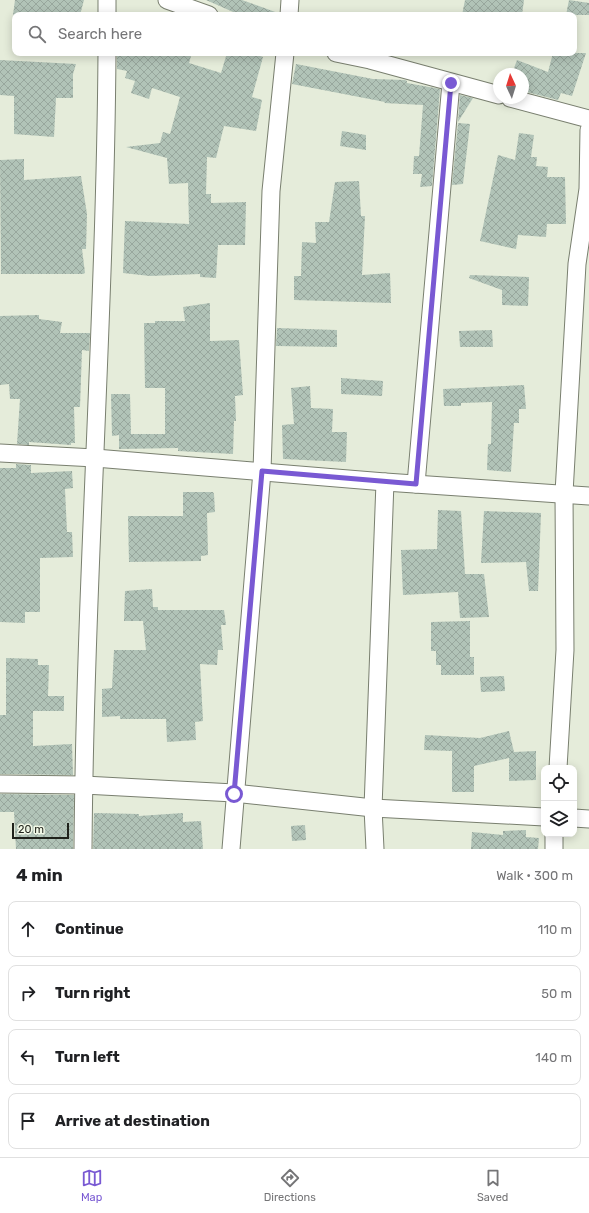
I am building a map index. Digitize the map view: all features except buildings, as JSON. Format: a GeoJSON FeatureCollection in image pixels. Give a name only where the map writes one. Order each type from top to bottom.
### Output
{"type":"FeatureCollection","features":[{"type":"Feature","properties":{"kind":"street"},"geometry":{"type":"LineString","coordinates":[[107,0],[107,12]]}},
{"type":"Feature","properties":{"kind":"street"},"geometry":{"type":"LineString","coordinates":[[167,0],[201,12]]}},
{"type":"Feature","properties":{"kind":"street"},"geometry":{"type":"LineString","coordinates":[[289,12],[290,0]]}},
{"type":"Feature","properties":{"kind":"street"},"geometry":{"type":"LineString","coordinates":[[83,849],[107,56]]}},
{"type":"Feature","properties":{"kind":"street"},"geometry":{"type":"LineString","coordinates":[[231,849],[234,794],[262,471],[271,191],[285,56]]}},
{"type":"Feature","properties":{"kind":"street"},"geometry":{"type":"LineString","coordinates":[[351,56],[493,94]]}},
{"type":"Feature","properties":{"kind":"street"},"geometry":{"type":"LineString","coordinates":[[416,484],[451,83]]}},
{"type":"Feature","properties":{"kind":"street"},"geometry":{"type":"LineString","coordinates":[[529,103],[589,119]]}},
{"type":"Feature","properties":{"kind":"street"},"geometry":{"type":"LineString","coordinates":[[558,765],[565,650],[564,493],[577,264],[588,189],[589,130]]}},
{"type":"Feature","properties":{"kind":"street"},"geometry":{"type":"LineString","coordinates":[[0,453],[95,458],[385,482],[564,493],[589,496]]}},
{"type":"Feature","properties":{"kind":"street"},"geometry":{"type":"LineString","coordinates":[[375,849],[373,808],[385,482]]}},
{"type":"Feature","properties":{"kind":"street"},"geometry":{"type":"LineString","coordinates":[[0,784],[84,785],[234,794],[373,808],[541,817]]}},
{"type":"Feature","properties":{"kind":"street"},"geometry":{"type":"LineString","coordinates":[[577,818],[589,819]]}},
{"type":"Feature","properties":{"kind":"street"},"geometry":{"type":"LineString","coordinates":[[554,837],[554,849]]}},
{"type":"Feature","properties":{"kind":"route"},"geometry":{"type":"LineString","coordinates":[[234,794],[262,471],[416,484],[451,83]]}}]}
